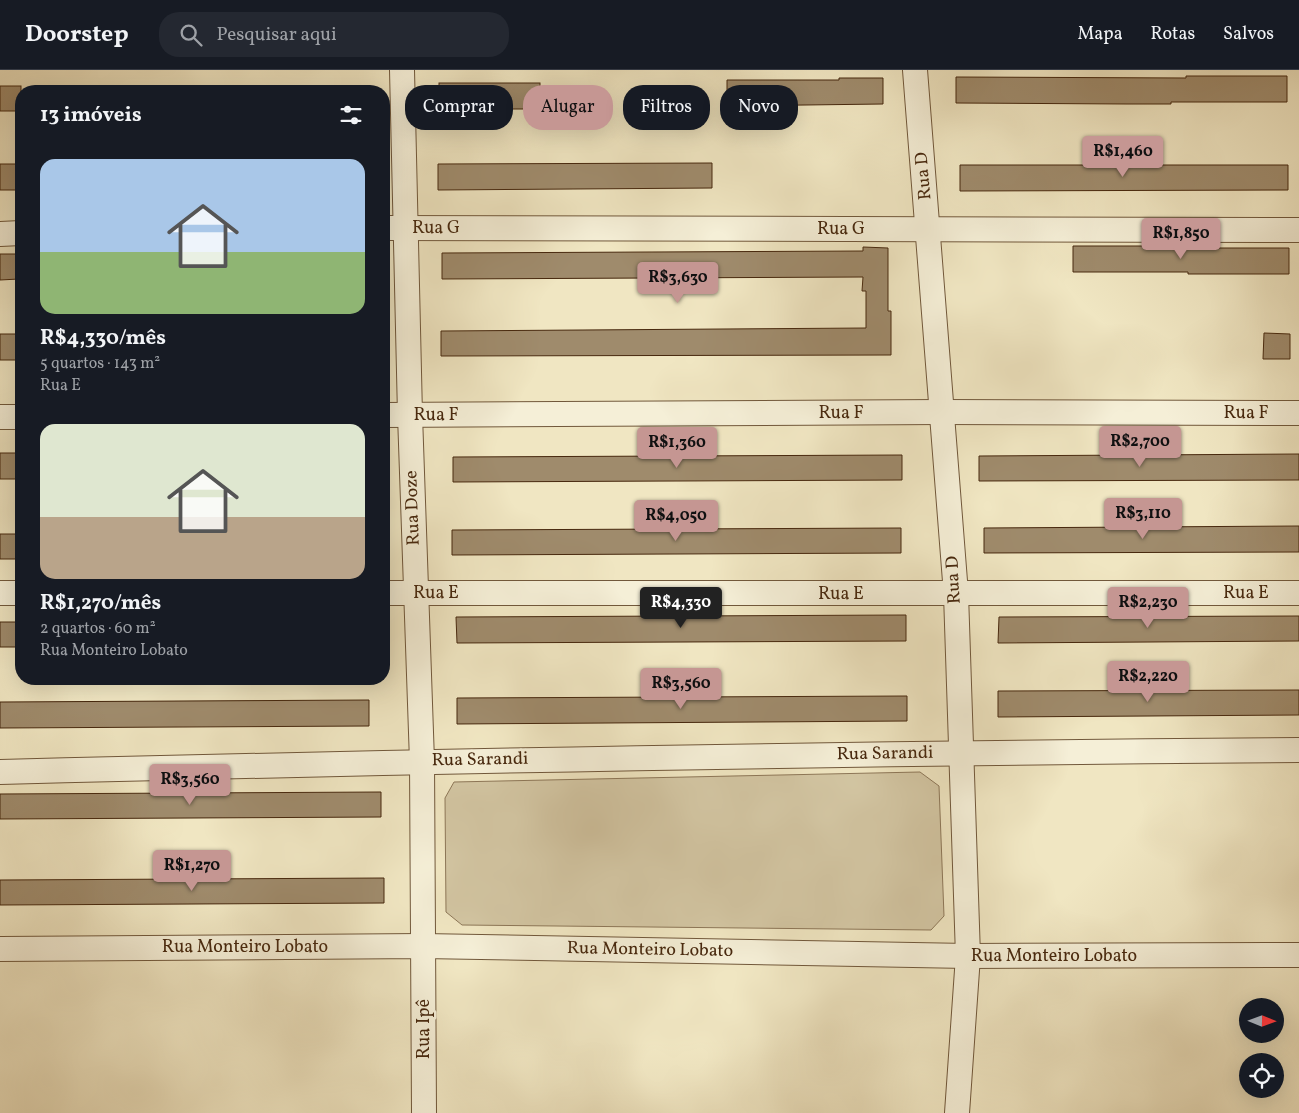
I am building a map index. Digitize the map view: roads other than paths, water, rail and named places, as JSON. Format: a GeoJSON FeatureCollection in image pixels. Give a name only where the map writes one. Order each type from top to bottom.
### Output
{"type":"FeatureCollection","features":[{"type":"Feature","properties":{"kind":"street","name":"Rua Doze"},"geometry":{"type":"LineString","coordinates":[[402,70],[395,228],[410,415],[422,761],[423,946]]}},
{"type":"Feature","properties":{"kind":"street","name":"Rua D"},"geometry":{"type":"LineString","coordinates":[[916,70],[956,594],[968,956]]}},
{"type":"Feature","properties":{"kind":"street","name":"Rua G"},"geometry":{"type":"LineString","coordinates":[[395,228],[1299,230]]}},
{"type":"Feature","properties":{"kind":"street"},"geometry":{"type":"LineString","coordinates":[[0,234],[15,233]]}},
{"type":"Feature","properties":{"kind":"street","name":"Rua F"},"geometry":{"type":"LineString","coordinates":[[390,415],[942,412],[1299,413]]}},
{"type":"Feature","properties":{"kind":"street"},"geometry":{"type":"LineString","coordinates":[[0,417],[15,417]]}},
{"type":"Feature","properties":{"kind":"street"},"geometry":{"type":"LineString","coordinates":[[0,593],[15,593]]}},
{"type":"Feature","properties":{"kind":"street","name":"Rua E"},"geometry":{"type":"LineString","coordinates":[[390,593],[1299,593]]}},
{"type":"Feature","properties":{"kind":"street"},"geometry":{"type":"LineString","coordinates":[[960,753],[1299,750]]}},
{"type":"Feature","properties":{"kind":"street","name":"Rua Sarandi"},"geometry":{"type":"LineString","coordinates":[[0,772],[422,761],[960,753]]}},
{"type":"Feature","properties":{"kind":"street","name":"Rua Monteiro Lobato"},"geometry":{"type":"LineString","coordinates":[[0,949],[423,946],[968,956],[1299,955]]}},
{"type":"Feature","properties":{"kind":"street","name":"Rua Ipê"},"geometry":{"type":"LineString","coordinates":[[423,946],[424,1113]]}},
{"type":"Feature","properties":{"kind":"street"},"geometry":{"type":"LineString","coordinates":[[957,1113],[968,956]]}}]}
